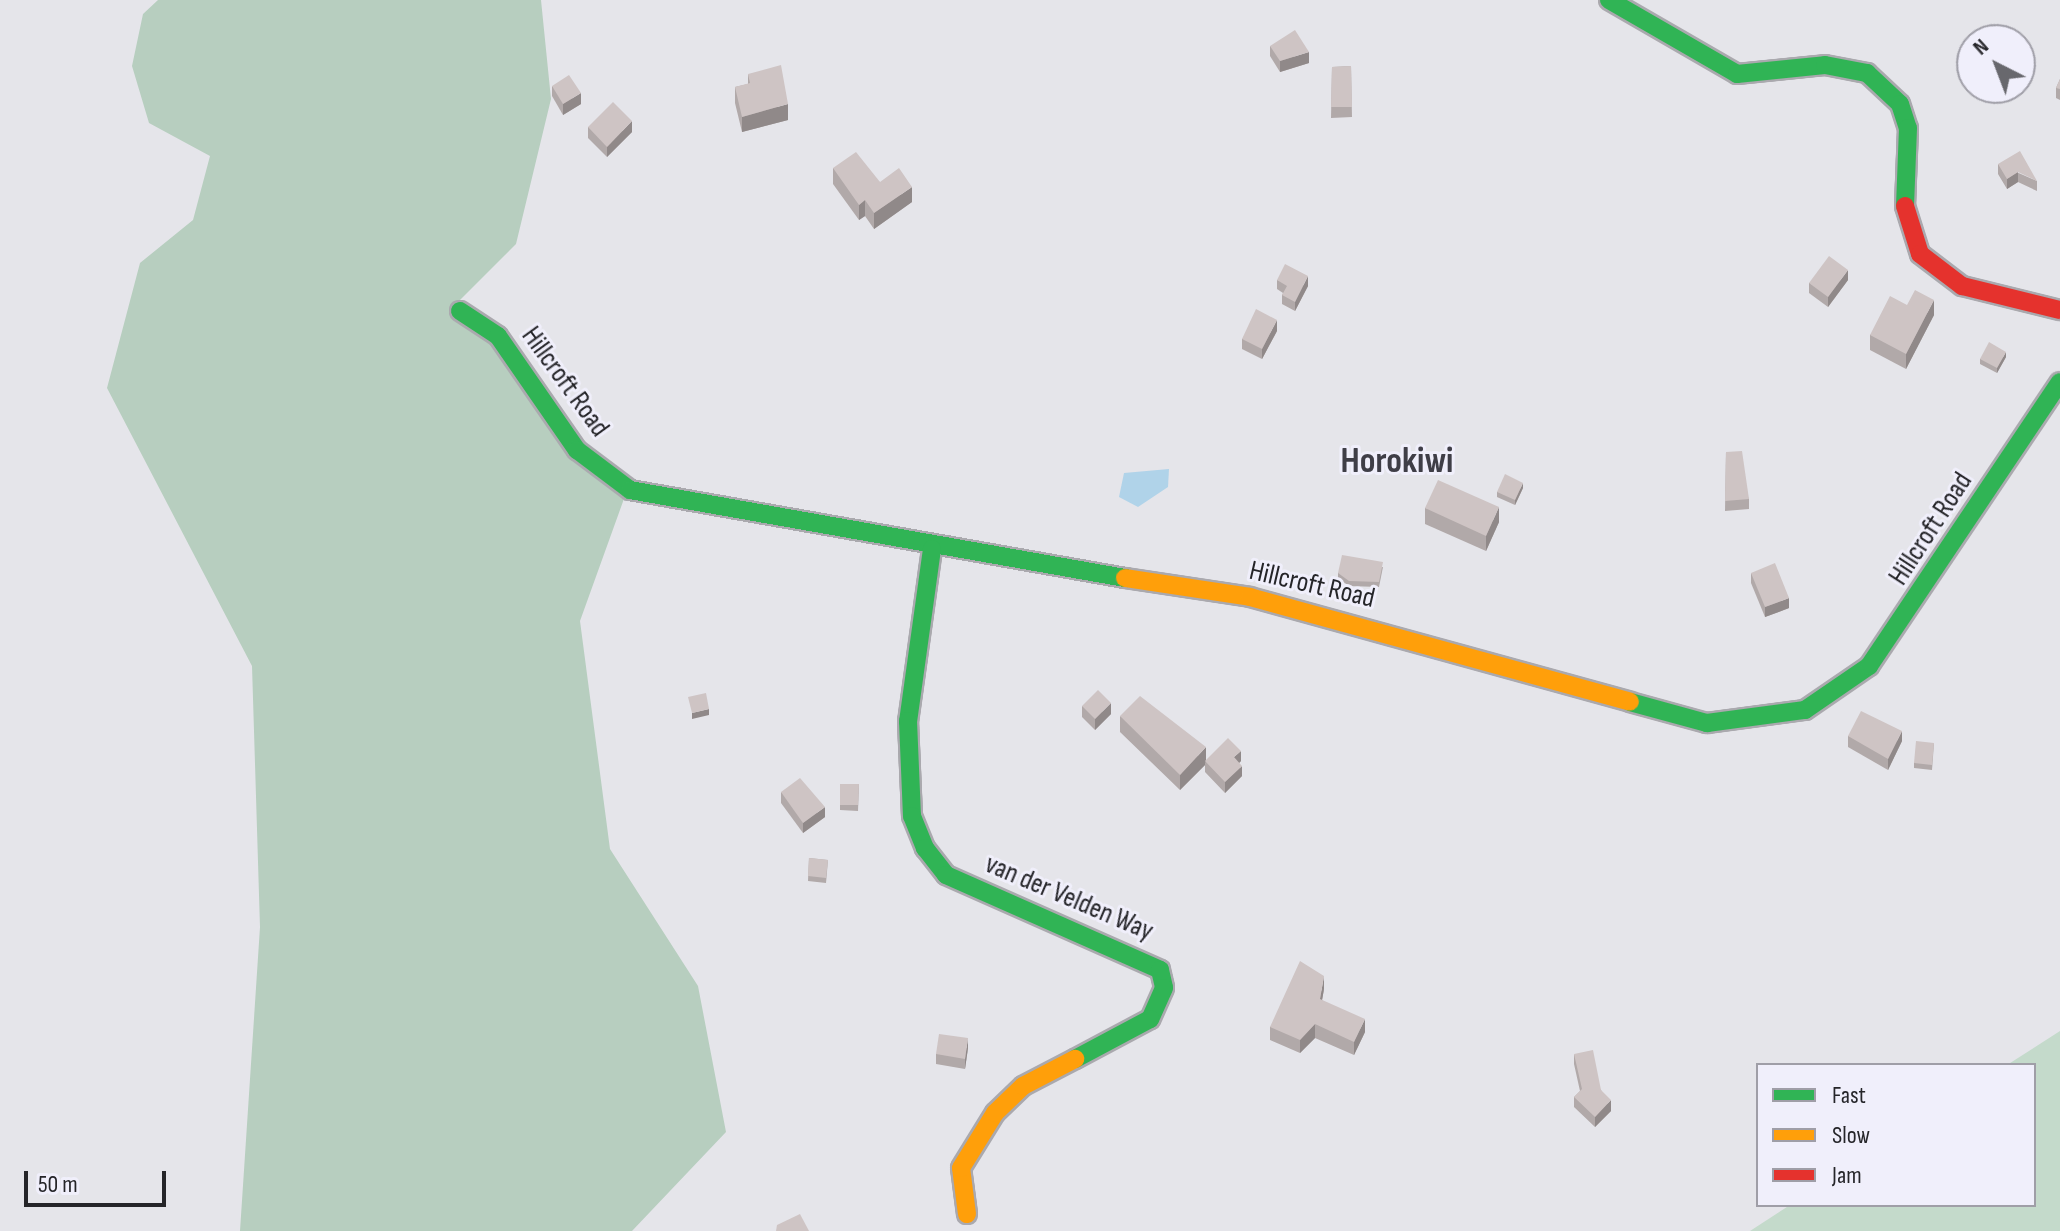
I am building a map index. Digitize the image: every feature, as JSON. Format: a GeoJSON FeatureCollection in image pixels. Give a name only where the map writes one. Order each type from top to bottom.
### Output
{"type":"FeatureCollection","features":[{"type":"Feature","properties":{"kind":"street"},"geometry":{"type":"LineString","coordinates":[[1609,0],[1737,74],[1761,77],[1825,65],[1867,73],[1900,104],[1908,128],[1905,210],[1920,254],[1962,286],[2060,310]]}},
{"type":"Feature","properties":{"kind":"street","name":"Hillcroft Road"},"geometry":{"type":"LineString","coordinates":[[460,311],[498,336],[577,450],[630,490],[932,549],[1250,597],[1405,636],[1673,719],[1745,723],[1805,710],[1869,666],[2060,382]]}},
{"type":"Feature","properties":{"kind":"street","name":"van der Velden Way"},"geometry":{"type":"LineString","coordinates":[[932,549],[908,721],[912,816],[925,848],[946,875],[1142,956],[1160,970],[1164,988],[1150,1019],[1023,1086],[995,1113],[961,1168],[967,1214]]}},
{"type":"Feature","properties":{"kind":"green space"},"geometry":{"type":"Polygon","coordinates":[[[158,0],[541,0],[551,99],[516,244],[456,304],[625,496],[580,621],[610,849],[698,986],[726,1132],[632,1231],[240,1231],[260,927],[252,666],[107,388],[140,263],[193,220],[210,156],[149,123],[132,66],[143,14],[158,0]]]}},
{"type":"Feature","properties":{"kind":"green space"},"geometry":{"type":"Polygon","coordinates":[[[2060,1031],[2060,1231],[1750,1231],[1787,1207],[2036,1207],[2036,1063],[2010,1063],[2060,1031]]]}},
{"type":"Feature","properties":{"kind":"water"},"geometry":{"type":"Polygon","coordinates":[[[1169,469],[1168,487],[1138,507],[1119,497],[1124,473],[1169,469]]]}},
{"type":"Feature","properties":{"kind":"building"},"geometry":{"type":"Polygon","coordinates":[[[1295,30],[1309,52],[1280,61],[1270,46],[1295,30]]]}},
{"type":"Feature","properties":{"kind":"building"},"geometry":{"type":"Polygon","coordinates":[[[781,65],[788,104],[742,117],[735,87],[750,83],[748,74],[781,65]]]}},
{"type":"Feature","properties":{"kind":"building"},"geometry":{"type":"Polygon","coordinates":[[[1351,66],[1352,107],[1331,107],[1332,67],[1351,66]]]}},
{"type":"Feature","properties":{"kind":"building"},"geometry":{"type":"Polygon","coordinates":[[[569,75],[581,93],[563,104],[552,86],[569,75]]]}},
{"type":"Feature","properties":{"kind":"building"},"geometry":{"type":"Polygon","coordinates":[[[613,102],[632,121],[607,147],[588,127],[613,102]]]}},
{"type":"Feature","properties":{"kind":"building"},"geometry":{"type":"Polygon","coordinates":[[[2020,151],[2037,181],[2018,172],[2007,179],[1998,164],[2020,151]]]}},
{"type":"Feature","properties":{"kind":"building"},"geometry":{"type":"Polygon","coordinates":[[[856,152],[880,182],[899,168],[912,187],[874,213],[865,200],[859,205],[833,168],[856,152]]]}},
{"type":"Feature","properties":{"kind":"building"},"geometry":{"type":"Polygon","coordinates":[[[1829,256],[1848,270],[1828,297],[1809,283],[1829,256]]]}},
{"type":"Feature","properties":{"kind":"building"},"geometry":{"type":"Polygon","coordinates":[[[1285,264],[1308,276],[1295,302],[1282,295],[1287,286],[1277,280],[1285,264]]]}},
{"type":"Feature","properties":{"kind":"building"},"geometry":{"type":"Polygon","coordinates":[[[1915,290],[1934,300],[1906,354],[1870,335],[1890,296],[1907,305],[1915,290]]]}},
{"type":"Feature","properties":{"kind":"building"},"geometry":{"type":"Polygon","coordinates":[[[1256,309],[1277,320],[1262,349],[1242,339],[1256,309]]]}},
{"type":"Feature","properties":{"kind":"building"},"geometry":{"type":"Polygon","coordinates":[[[1989,342],[2006,352],[1997,368],[1980,359],[1989,342]]]}},
{"type":"Feature","properties":{"kind":"building"},"geometry":{"type":"Polygon","coordinates":[[[1742,451],[1749,499],[1725,501],[1726,452],[1742,451]]]}},
{"type":"Feature","properties":{"kind":"building"},"geometry":{"type":"Polygon","coordinates":[[[1505,474],[1523,483],[1515,500],[1497,492],[1505,474]]]}},
{"type":"Feature","properties":{"kind":"building"},"geometry":{"type":"Polygon","coordinates":[[[1438,480],[1499,507],[1486,536],[1425,508],[1438,480]]]}},
{"type":"Feature","properties":{"kind":"building"},"geometry":{"type":"Polygon","coordinates":[[[1342,555],[1383,562],[1379,582],[1349,581],[1338,573],[1342,555]]]}},
{"type":"Feature","properties":{"kind":"building"},"geometry":{"type":"Polygon","coordinates":[[[1775,563],[1789,598],[1765,607],[1751,573],[1775,563]]]}},
{"type":"Feature","properties":{"kind":"building"},"geometry":{"type":"Polygon","coordinates":[[[1098,690],[1111,703],[1095,719],[1082,706],[1098,690]]]}},
{"type":"Feature","properties":{"kind":"building"},"geometry":{"type":"Polygon","coordinates":[[[706,693],[709,709],[692,713],[688,697],[706,693]]]}},
{"type":"Feature","properties":{"kind":"building"},"geometry":{"type":"Polygon","coordinates":[[[1140,696],[1206,747],[1180,775],[1120,716],[1140,696]]]}},
{"type":"Feature","properties":{"kind":"building"},"geometry":{"type":"Polygon","coordinates":[[[1861,711],[1902,731],[1888,759],[1848,736],[1861,711]]]}},
{"type":"Feature","properties":{"kind":"building"},"geometry":{"type":"Polygon","coordinates":[[[1228,738],[1241,751],[1234,757],[1242,766],[1225,782],[1205,761],[1228,738]]]}},
{"type":"Feature","properties":{"kind":"building"},"geometry":{"type":"Polygon","coordinates":[[[1916,741],[1934,743],[1932,765],[1914,763],[1916,741]]]}},
{"type":"Feature","properties":{"kind":"building"},"geometry":{"type":"Polygon","coordinates":[[[800,778],[825,807],[803,823],[781,792],[800,778]]]}},
{"type":"Feature","properties":{"kind":"building"},"geometry":{"type":"Polygon","coordinates":[[[840,784],[859,784],[858,805],[840,805],[840,784]]]}},
{"type":"Feature","properties":{"kind":"building"},"geometry":{"type":"Polygon","coordinates":[[[809,858],[828,860],[826,878],[808,876],[809,858]]]}},
{"type":"Feature","properties":{"kind":"building"},"geometry":{"type":"Polygon","coordinates":[[[1300,961],[1324,976],[1320,999],[1365,1019],[1354,1042],[1315,1024],[1300,1040],[1270,1027],[1300,961]]]}},
{"type":"Feature","properties":{"kind":"building"},"geometry":{"type":"Polygon","coordinates":[[[939,1034],[968,1038],[965,1059],[936,1054],[939,1034]]]}},
{"type":"Feature","properties":{"kind":"building"},"geometry":{"type":"Polygon","coordinates":[[[1593,1050],[1601,1090],[1611,1100],[1595,1117],[1574,1097],[1582,1089],[1574,1054],[1593,1050]]]}},
{"type":"Feature","properties":{"kind":"building"},"geometry":{"type":"Polygon","coordinates":[[[800,1214],[809,1231],[776,1231],[777,1225],[800,1214]]]}},
{"type":"Feature","properties":{"kind":"traffic: fast"},"geometry":{"type":"LineString","coordinates":[[1609,0],[1737,74],[1825,65],[1867,73],[1900,104],[1908,128],[1905,206]]}},
{"type":"Feature","properties":{"kind":"traffic: fast"},"geometry":{"type":"LineString","coordinates":[[460,311],[498,336],[577,450],[630,490],[1125,578]]}},
{"type":"Feature","properties":{"kind":"traffic: fast"},"geometry":{"type":"LineString","coordinates":[[1630,702],[1707,723],[1805,710],[1869,666],[2060,382]]}},
{"type":"Feature","properties":{"kind":"traffic: fast"},"geometry":{"type":"LineString","coordinates":[[932,549],[908,721],[912,816],[925,848],[946,875],[1160,970],[1164,988],[1150,1019],[1075,1059]]}},
{"type":"Feature","properties":{"kind":"traffic: slow"},"geometry":{"type":"LineString","coordinates":[[1125,578],[1250,597],[1630,702]]}},
{"type":"Feature","properties":{"kind":"traffic: slow"},"geometry":{"type":"LineString","coordinates":[[967,1214],[961,1168],[995,1113],[1023,1086],[1075,1059]]}},
{"type":"Feature","properties":{"kind":"traffic: jam"},"geometry":{"type":"LineString","coordinates":[[1905,206],[1920,254],[1962,286],[2060,310]]}},
{"type":"Feature","properties":{"kind":"district","name":"Horokiwi"},"geometry":{"type":"Point","coordinates":[1397,462]}}]}
